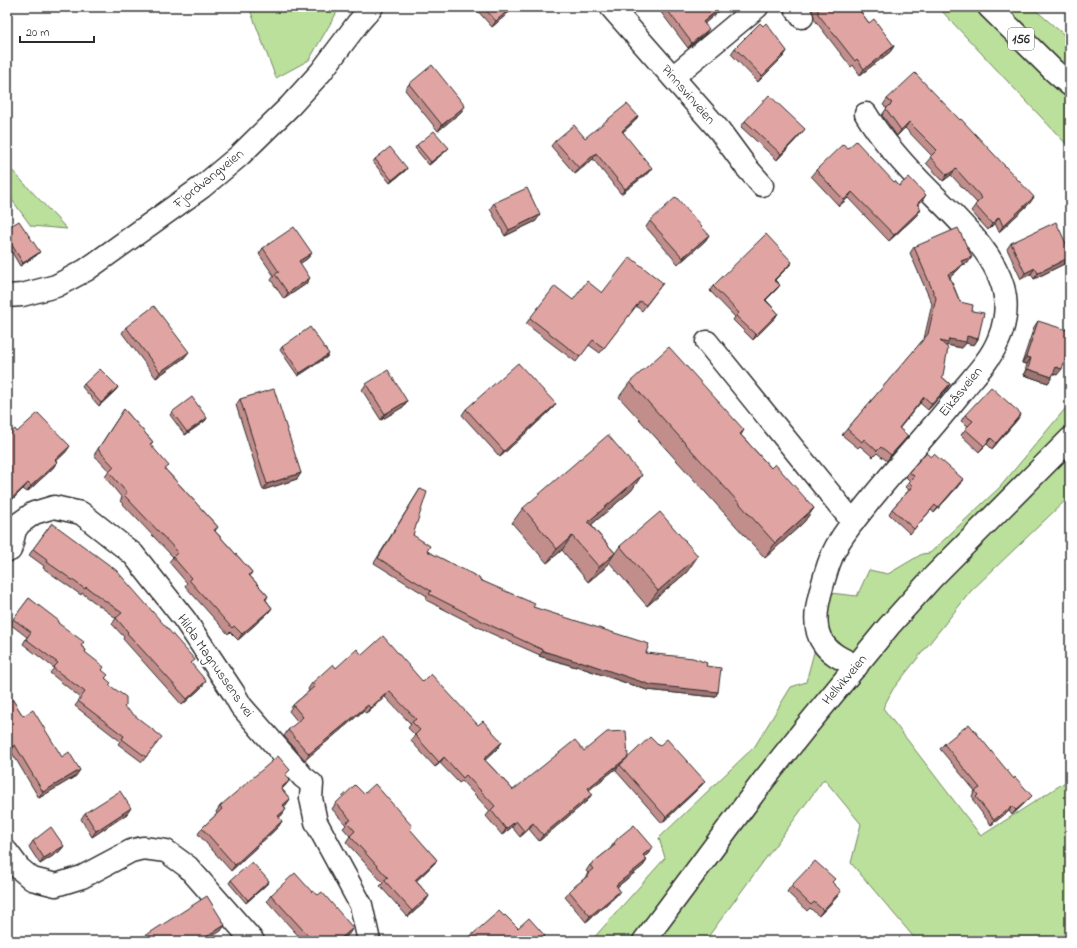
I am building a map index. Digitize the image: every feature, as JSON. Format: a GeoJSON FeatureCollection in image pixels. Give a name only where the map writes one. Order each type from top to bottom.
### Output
{"type":"FeatureCollection","features":[{"type":"Feature","properties":{"kind":"street","name":"Fjordvangveien"},"geometry":{"type":"LineString","coordinates":[[7,296],[22,295],[56,286],[86,270],[143,231],[202,187],[239,156],[290,106],[321,72],[372,7]]}},
{"type":"Feature","properties":{"kind":"street","name":"Pinnsvinveien"},"geometry":{"type":"LineString","coordinates":[[611,7],[720,130],[747,168],[762,185]]}},
{"type":"Feature","properties":{"kind":"street"},"geometry":{"type":"LineString","coordinates":[[673,77],[757,7]]}},
{"type":"Feature","properties":{"kind":"street","name":"156"},"geometry":{"type":"LineString","coordinates":[[990,7],[1070,89]]}},
{"type":"Feature","properties":{"kind":"street","name":"156"},"geometry":{"type":"LineString","coordinates":[[1054,71],[1070,85]]}},
{"type":"Feature","properties":{"kind":"street","name":"Eikåsveien"},"geometry":{"type":"LineString","coordinates":[[857,666],[832,653],[823,643],[817,630],[816,616],[819,598],[832,556],[838,543],[853,522],[991,356],[999,339],[1006,313],[1005,297],[1001,280],[984,251],[962,224],[916,177],[887,143],[866,114]]}},
{"type":"Feature","properties":{"kind":"street"},"geometry":{"type":"LineString","coordinates":[[708,342],[853,522]]}},
{"type":"Feature","properties":{"kind":"street","name":"Hellvikveien"},"geometry":{"type":"LineString","coordinates":[[644,941],[763,781],[889,626],[933,577],[1070,439]]}},
{"type":"Feature","properties":{"kind":"street","name":"Hilda Magnussens vei"},"geometry":{"type":"LineString","coordinates":[[10,550],[15,530],[20,523],[34,513],[54,507],[81,513],[133,554],[184,620],[233,692],[240,706],[303,777],[312,784],[310,798],[316,822],[361,905],[369,941]]}},
{"type":"Feature","properties":{"kind":"street"},"geometry":{"type":"LineString","coordinates":[[7,852],[19,868],[32,879],[56,885],[82,877],[131,851],[143,848],[166,851],[188,867],[252,941]]}},
{"type":"Feature","properties":{"kind":"green space"},"geometry":{"type":"Polygon","coordinates":[[[249,7],[340,7],[309,60],[276,78],[249,7]]]}},
{"type":"Feature","properties":{"kind":"green space"},"geometry":{"type":"Polygon","coordinates":[[[938,7],[1032,7],[1070,38],[1070,148],[938,7]]]}},
{"type":"Feature","properties":{"kind":"green space"},"geometry":{"type":"Polygon","coordinates":[[[7,165],[67,229],[31,226],[7,193],[7,165]]]}},
{"type":"Feature","properties":{"kind":"green space"},"geometry":{"type":"Polygon","coordinates":[[[1070,403],[1070,496],[971,591],[893,689],[883,708],[981,836],[1070,779],[1070,941],[917,941],[851,863],[861,824],[824,779],[705,941],[591,941],[665,858],[659,838],[755,746],[791,687],[806,682],[830,593],[857,596],[869,570],[888,574],[922,554],[930,553],[1000,487],[1070,403]]]}},
{"type":"Feature","properties":{"kind":"building"},"geometry":{"type":"Polygon","coordinates":[[[483,7],[512,7],[496,21],[483,7]]]}},
{"type":"Feature","properties":{"kind":"building"},"geometry":{"type":"Polygon","coordinates":[[[665,7],[721,7],[703,22],[709,29],[692,43],[665,7]]]}},
{"type":"Feature","properties":{"kind":"building"},"geometry":{"type":"Polygon","coordinates":[[[817,7],[857,7],[869,23],[874,19],[894,46],[864,69],[857,59],[855,61],[818,14],[817,7]]]}},
{"type":"Feature","properties":{"kind":"building"},"geometry":{"type":"Polygon","coordinates":[[[760,23],[763,26],[766,23],[787,51],[762,76],[735,48],[760,23]]]}},
{"type":"Feature","properties":{"kind":"building"},"geometry":{"type":"Polygon","coordinates":[[[432,65],[465,106],[442,125],[409,84],[432,65]]]}},
{"type":"Feature","properties":{"kind":"building"},"geometry":{"type":"Polygon","coordinates":[[[915,73],[960,120],[961,119],[1034,197],[1003,226],[999,217],[992,224],[975,205],[982,198],[956,169],[947,175],[930,157],[937,150],[909,122],[901,130],[886,109],[892,103],[887,99],[915,73]]]}},
{"type":"Feature","properties":{"kind":"building"},"geometry":{"type":"Polygon","coordinates":[[[769,95],[805,129],[781,154],[745,121],[769,95]]]}},
{"type":"Feature","properties":{"kind":"building"},"geometry":{"type":"Polygon","coordinates":[[[627,104],[638,116],[622,131],[652,168],[625,189],[596,153],[579,168],[555,141],[574,125],[585,138],[627,104]]]}},
{"type":"Feature","properties":{"kind":"building"},"geometry":{"type":"Polygon","coordinates":[[[434,131],[449,148],[431,162],[417,145],[434,131]]]}},
{"type":"Feature","properties":{"kind":"building"},"geometry":{"type":"Polygon","coordinates":[[[856,141],[899,186],[909,177],[926,195],[917,204],[921,209],[894,235],[852,192],[844,200],[816,170],[843,144],[848,148],[856,141]]]}},
{"type":"Feature","properties":{"kind":"building"},"geometry":{"type":"Polygon","coordinates":[[[390,147],[407,168],[392,180],[375,159],[390,147]]]}},
{"type":"Feature","properties":{"kind":"building"},"geometry":{"type":"Polygon","coordinates":[[[527,188],[540,215],[509,230],[494,203],[527,188]]]}},
{"type":"Feature","properties":{"kind":"building"},"geometry":{"type":"Polygon","coordinates":[[[676,197],[709,235],[683,258],[650,221],[676,197]]]}},
{"type":"Feature","properties":{"kind":"building"},"geometry":{"type":"Polygon","coordinates":[[[19,221],[40,252],[23,263],[7,237],[7,228],[19,221]]]}},
{"type":"Feature","properties":{"kind":"building"},"geometry":{"type":"Polygon","coordinates":[[[1056,222],[1070,252],[1070,257],[1038,273],[1035,268],[1025,273],[1011,243],[1056,222]]]}},
{"type":"Feature","properties":{"kind":"building"},"geometry":{"type":"Polygon","coordinates":[[[294,227],[312,253],[299,261],[310,278],[288,293],[275,274],[279,272],[263,248],[294,227]]]}},
{"type":"Feature","properties":{"kind":"building"},"geometry":{"type":"Polygon","coordinates":[[[958,228],[972,257],[961,261],[963,264],[955,271],[948,274],[960,302],[973,305],[972,311],[984,313],[978,339],[967,336],[966,342],[949,339],[948,343],[940,341],[948,348],[942,377],[950,384],[932,404],[924,397],[899,428],[908,436],[891,455],[881,447],[877,451],[864,439],[862,442],[847,429],[928,334],[936,298],[914,247],[958,228]]]}},
{"type":"Feature","properties":{"kind":"building"},"geometry":{"type":"Polygon","coordinates":[[[766,234],[792,262],[774,280],[780,285],[765,300],[778,313],[756,335],[736,316],[739,313],[713,286],[766,234]]]}},
{"type":"Feature","properties":{"kind":"building"},"geometry":{"type":"Polygon","coordinates":[[[630,257],[663,283],[646,305],[640,301],[604,348],[593,340],[580,357],[530,318],[555,286],[573,300],[587,281],[602,293],[630,257]]]}},
{"type":"Feature","properties":{"kind":"building"},"geometry":{"type":"Polygon","coordinates":[[[154,306],[189,352],[160,372],[126,327],[154,306]]]}},
{"type":"Feature","properties":{"kind":"building"},"geometry":{"type":"Polygon","coordinates":[[[1038,321],[1070,331],[1070,344],[1062,369],[1056,367],[1052,377],[1028,369],[1031,358],[1026,357],[1038,321]]]}},
{"type":"Feature","properties":{"kind":"building"},"geometry":{"type":"Polygon","coordinates":[[[310,327],[329,354],[300,373],[282,347],[310,327]]]}},
{"type":"Feature","properties":{"kind":"building"},"geometry":{"type":"Polygon","coordinates":[[[669,347],[744,430],[740,434],[771,468],[775,464],[814,508],[775,543],[630,382],[669,347]]]}},
{"type":"Feature","properties":{"kind":"building"},"geometry":{"type":"Polygon","coordinates":[[[518,363],[556,404],[504,451],[466,409],[518,363]]]}},
{"type":"Feature","properties":{"kind":"building"},"geometry":{"type":"Polygon","coordinates":[[[100,369],[118,387],[101,403],[84,384],[100,369]]]}},
{"type":"Feature","properties":{"kind":"building"},"geometry":{"type":"Polygon","coordinates":[[[388,370],[407,401],[385,414],[366,384],[388,370]]]}},
{"type":"Feature","properties":{"kind":"building"},"geometry":{"type":"Polygon","coordinates":[[[991,387],[1021,414],[996,443],[991,438],[984,446],[965,429],[973,421],[965,415],[991,387]]]}},
{"type":"Feature","properties":{"kind":"building"},"geometry":{"type":"Polygon","coordinates":[[[274,389],[301,473],[267,484],[240,399],[274,389]]]}},
{"type":"Feature","properties":{"kind":"building"},"geometry":{"type":"Polygon","coordinates":[[[192,397],[207,418],[187,432],[172,412],[192,397]]]}},
{"type":"Feature","properties":{"kind":"building"},"geometry":{"type":"Polygon","coordinates":[[[124,409],[153,442],[150,444],[169,466],[165,469],[218,527],[214,530],[252,572],[249,575],[268,596],[265,599],[272,608],[242,634],[234,626],[232,628],[189,580],[191,578],[173,557],[178,552],[124,495],[127,493],[109,472],[114,467],[98,449],[124,409]]]}},
{"type":"Feature","properties":{"kind":"building"},"geometry":{"type":"Polygon","coordinates":[[[38,413],[70,446],[55,460],[57,462],[31,486],[28,483],[7,503],[7,436],[15,429],[17,432],[38,413]]]}},
{"type":"Feature","properties":{"kind":"building"},"geometry":{"type":"Polygon","coordinates":[[[608,435],[642,475],[588,522],[615,553],[599,567],[572,536],[557,549],[523,508],[608,435]]]}},
{"type":"Feature","properties":{"kind":"building"},"geometry":{"type":"Polygon","coordinates":[[[926,453],[931,457],[934,454],[963,479],[938,508],[935,505],[914,529],[892,509],[913,486],[908,482],[914,476],[909,472],[926,453]]]}},
{"type":"Feature","properties":{"kind":"building"},"geometry":{"type":"Polygon","coordinates":[[[420,489],[427,492],[413,535],[430,546],[427,551],[480,578],[480,580],[535,604],[533,607],[649,644],[646,653],[693,658],[707,663],[706,666],[721,668],[718,692],[651,685],[580,661],[579,662],[543,651],[429,594],[431,591],[378,558],[420,489]]]}},
{"type":"Feature","properties":{"kind":"building"},"geometry":{"type":"Polygon","coordinates":[[[660,512],[698,556],[658,591],[620,546],[660,512]]]}},
{"type":"Feature","properties":{"kind":"building"},"geometry":{"type":"Polygon","coordinates":[[[52,523],[116,570],[195,660],[191,663],[206,681],[187,699],[127,633],[128,632],[116,618],[122,613],[86,587],[85,589],[47,562],[48,560],[33,549],[52,523]]]}},
{"type":"Feature","properties":{"kind":"building"},"geometry":{"type":"Polygon","coordinates":[[[29,598],[59,621],[58,623],[84,642],[81,646],[86,650],[85,652],[104,667],[102,670],[108,675],[105,678],[111,683],[109,685],[126,697],[126,705],[124,707],[162,737],[146,757],[122,739],[124,736],[78,701],[85,692],[53,668],[58,663],[26,639],[31,632],[13,619],[29,598]]]}},
{"type":"Feature","properties":{"kind":"building"},"geometry":{"type":"Polygon","coordinates":[[[383,636],[423,682],[431,674],[478,725],[483,721],[502,742],[484,759],[513,790],[575,740],[584,751],[607,732],[626,731],[628,757],[588,788],[592,794],[543,835],[533,823],[524,831],[516,821],[506,829],[491,810],[495,806],[466,775],[463,778],[444,757],[439,762],[415,735],[420,730],[412,722],[416,719],[389,691],[370,708],[368,705],[309,754],[288,730],[303,717],[293,705],[315,686],[312,683],[333,664],[336,668],[357,649],[362,655],[383,636]]]}},
{"type":"Feature","properties":{"kind":"building"},"geometry":{"type":"Polygon","coordinates":[[[7,691],[23,716],[33,710],[62,757],[69,752],[80,770],[43,792],[15,745],[8,749],[7,748],[7,691]]]}},
{"type":"Feature","properties":{"kind":"building"},"geometry":{"type":"Polygon","coordinates":[[[969,724],[1014,779],[1015,777],[1032,796],[1016,810],[1012,806],[994,820],[976,797],[978,795],[975,791],[980,788],[944,744],[969,724]]]}},
{"type":"Feature","properties":{"kind":"building"},"geometry":{"type":"Polygon","coordinates":[[[650,737],[659,746],[667,739],[705,781],[666,817],[620,765],[650,737]]]}},
{"type":"Feature","properties":{"kind":"building"},"geometry":{"type":"Polygon","coordinates":[[[278,756],[290,770],[285,775],[290,780],[281,788],[290,799],[283,805],[286,809],[278,816],[282,821],[235,865],[202,828],[222,809],[220,806],[278,756]]]}},
{"type":"Feature","properties":{"kind":"building"},"geometry":{"type":"Polygon","coordinates":[[[375,784],[412,826],[410,829],[437,860],[415,880],[429,896],[412,911],[384,880],[388,878],[350,836],[355,831],[347,822],[351,820],[336,803],[355,785],[364,794],[375,784]]]}},
{"type":"Feature","properties":{"kind":"building"},"geometry":{"type":"Polygon","coordinates":[[[120,791],[131,808],[96,831],[85,813],[120,791]]]}},
{"type":"Feature","properties":{"kind":"building"},"geometry":{"type":"Polygon","coordinates":[[[634,825],[653,847],[643,855],[647,860],[616,885],[620,891],[590,916],[569,891],[589,875],[588,873],[593,869],[590,865],[615,845],[614,843],[618,838],[634,825]]]}},
{"type":"Feature","properties":{"kind":"building"},"geometry":{"type":"Polygon","coordinates":[[[51,827],[64,846],[44,858],[33,841],[51,827]]]}},
{"type":"Feature","properties":{"kind":"building"},"geometry":{"type":"Polygon","coordinates":[[[815,861],[835,879],[832,882],[841,891],[823,910],[814,902],[811,905],[791,886],[815,861]]]}},
{"type":"Feature","properties":{"kind":"building"},"geometry":{"type":"Polygon","coordinates":[[[252,862],[269,881],[248,900],[231,880],[252,862]]]}},
{"type":"Feature","properties":{"kind":"building"},"geometry":{"type":"Polygon","coordinates":[[[295,873],[312,892],[313,891],[318,895],[322,892],[353,928],[338,941],[313,941],[271,895],[295,873]]]}},
{"type":"Feature","properties":{"kind":"building"},"geometry":{"type":"Polygon","coordinates":[[[207,896],[225,925],[200,941],[137,941],[207,896]]]}},
{"type":"Feature","properties":{"kind":"building"},"geometry":{"type":"Polygon","coordinates":[[[499,911],[518,928],[529,918],[545,936],[540,941],[465,941],[499,911]]]}}]}
